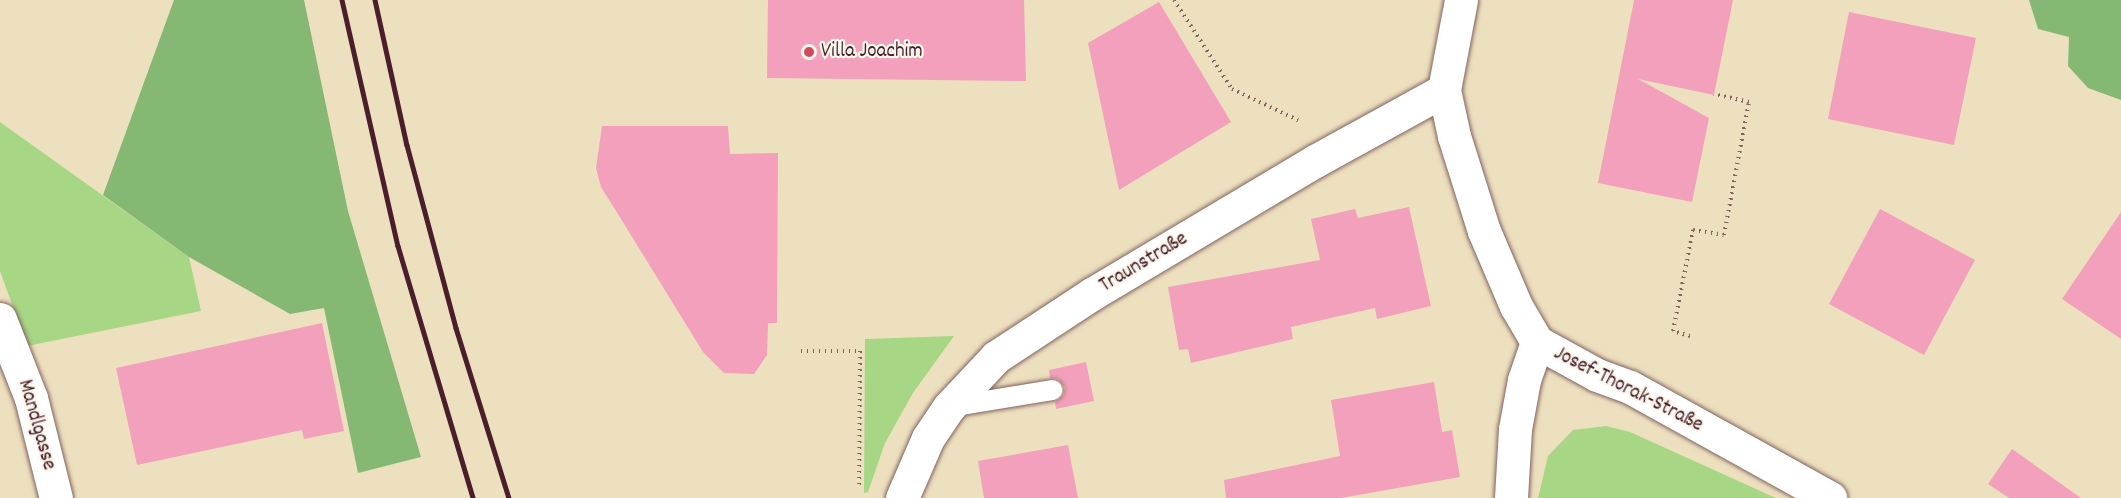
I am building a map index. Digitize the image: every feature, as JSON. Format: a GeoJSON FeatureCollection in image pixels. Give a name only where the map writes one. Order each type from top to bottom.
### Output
{"type":"FeatureCollection","features":[{"type":"Feature","properties":{"kind":"street"},"geometry":{"type":"LineString","coordinates":[[1444,90],[1461,0]]}},
{"type":"Feature","properties":{"kind":"street","name":"Traunstraße"},"geometry":{"type":"LineString","coordinates":[[902,498],[915,461],[950,407],[996,357],[1031,332],[1348,143],[1444,90]]}},
{"type":"Feature","properties":{"kind":"street","name":"Josef-Thorak-Straße"},"geometry":{"type":"LineString","coordinates":[[1444,90],[1464,177],[1516,306],[1537,342],[1597,375],[1630,387],[1830,498]]}},
{"type":"Feature","properties":{"kind":"street","name":"Mandlgasse"},"geometry":{"type":"LineString","coordinates":[[0,319],[31,398],[56,498]]}},
{"type":"Feature","properties":{"kind":"street"},"geometry":{"type":"LineString","coordinates":[[1511,498],[1515,429],[1537,342]]}},
{"type":"Feature","properties":{"kind":"lane"},"geometry":{"type":"LineString","coordinates":[[950,407],[1053,390]]}},
{"type":"Feature","properties":{"kind":"path"},"geometry":{"type":"LineString","coordinates":[[1174,0],[1232,89],[1348,143]]}},
{"type":"Feature","properties":{"kind":"path"},"geometry":{"type":"LineString","coordinates":[[1690,336],[1673,332],[1693,230],[1724,235],[1749,102],[1714,94]]}},
{"type":"Feature","properties":{"kind":"path"},"geometry":{"type":"LineString","coordinates":[[801,351],[860,351],[859,498]]}},
{"type":"Feature","properties":{"kind":"green space"},"geometry":{"type":"Polygon","coordinates":[[[174,0],[304,0],[348,211],[421,457],[358,473],[324,308],[290,314],[189,257],[103,195],[174,0]]]}},
{"type":"Feature","properties":{"kind":"green space"},"geometry":{"type":"Polygon","coordinates":[[[2029,0],[2121,0],[2121,100],[2088,88],[2068,66],[2069,37],[2038,29],[2029,0]]]}},
{"type":"Feature","properties":{"kind":"green space"},"geometry":{"type":"Polygon","coordinates":[[[0,122],[189,257],[201,311],[27,346],[0,271],[0,122]]]}},
{"type":"Feature","properties":{"kind":"green space"},"geometry":{"type":"Polygon","coordinates":[[[954,336],[913,393],[885,443],[868,492],[864,493],[865,339],[954,336]]]}},
{"type":"Feature","properties":{"kind":"green space"},"geometry":{"type":"Polygon","coordinates":[[[1606,426],[1630,432],[1776,498],[1538,498],[1548,456],[1573,430],[1606,426]]]}},
{"type":"Feature","properties":{"kind":"building"},"geometry":{"type":"Polygon","coordinates":[[[768,0],[1024,0],[1026,81],[767,78],[768,0]]]}},
{"type":"Feature","properties":{"kind":"building"},"geometry":{"type":"Polygon","coordinates":[[[1634,0],[1733,0],[1714,95],[1638,79],[1709,118],[1692,202],[1598,183],[1634,0]]]}},
{"type":"Feature","properties":{"kind":"building"},"geometry":{"type":"Polygon","coordinates":[[[1159,2],[1231,122],[1119,190],[1088,43],[1159,2]]]}},
{"type":"Feature","properties":{"kind":"building"},"geometry":{"type":"Polygon","coordinates":[[[1849,12],[1976,38],[1954,145],[1828,119],[1849,12]]]}},
{"type":"Feature","properties":{"kind":"building"},"geometry":{"type":"Polygon","coordinates":[[[602,126],[728,126],[730,154],[778,153],[777,323],[768,323],[767,355],[754,374],[724,373],[703,352],[601,187],[596,168],[602,126]]]}},
{"type":"Feature","properties":{"kind":"building"},"geometry":{"type":"Polygon","coordinates":[[[1409,207],[1431,306],[1377,319],[1375,308],[1291,327],[1293,339],[1191,363],[1188,349],[1179,350],[1168,287],[1320,260],[1311,219],[1355,209],[1358,218],[1409,207]]]}},
{"type":"Feature","properties":{"kind":"building"},"geometry":{"type":"Polygon","coordinates":[[[1880,209],[1975,260],[1924,355],[1829,304],[1880,209]]]}},
{"type":"Feature","properties":{"kind":"building"},"geometry":{"type":"Polygon","coordinates":[[[2121,212],[2121,339],[2062,299],[2121,212]]]}},
{"type":"Feature","properties":{"kind":"building"},"geometry":{"type":"Polygon","coordinates":[[[322,323],[344,431],[304,439],[302,430],[137,465],[116,368],[322,323]]]}},
{"type":"Feature","properties":{"kind":"building"},"geometry":{"type":"Polygon","coordinates":[[[1086,362],[1094,401],[1056,409],[1055,402],[1064,395],[1065,387],[1058,379],[1050,378],[1049,370],[1086,362]]]}},
{"type":"Feature","properties":{"kind":"building"},"geometry":{"type":"Polygon","coordinates":[[[1434,382],[1442,432],[1452,430],[1460,477],[1341,498],[1226,498],[1224,480],[1340,456],[1331,400],[1434,382]]]}},
{"type":"Feature","properties":{"kind":"building"},"geometry":{"type":"Polygon","coordinates":[[[1068,445],[1078,498],[984,498],[978,461],[1068,445]]]}},
{"type":"Feature","properties":{"kind":"building"},"geometry":{"type":"Polygon","coordinates":[[[2012,449],[2081,498],[2009,498],[1988,484],[2012,449]]]}},
{"type":"Feature","properties":{"kind":"railway"},"geometry":{"type":"LineString","coordinates":[[342,0],[398,246],[473,498]]}},
{"type":"Feature","properties":{"kind":"railway"},"geometry":{"type":"LineString","coordinates":[[375,0],[407,145],[456,328],[509,498]]}},
{"type":"Feature","properties":{"kind":"place","name":"Villa Joachim"},"geometry":{"type":"Point","coordinates":[809,52]}}]}
